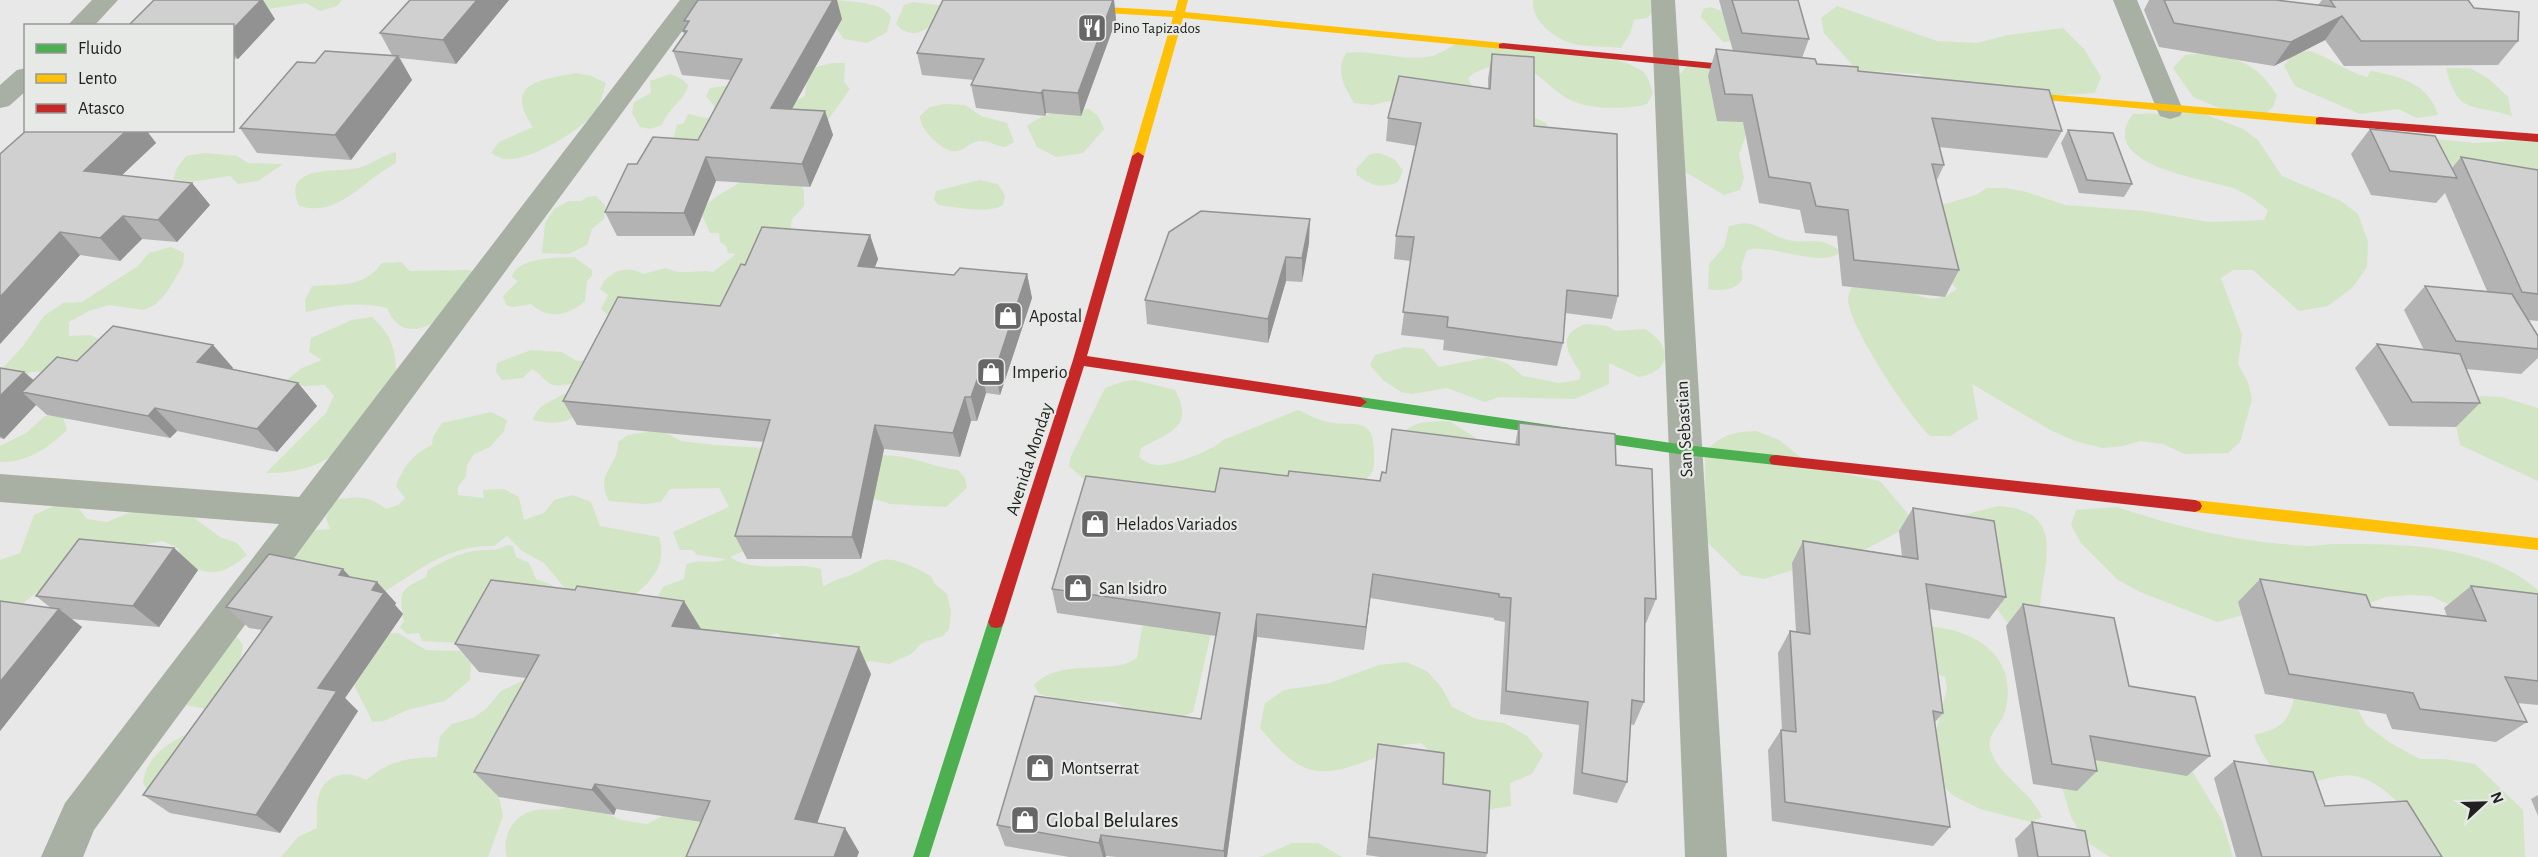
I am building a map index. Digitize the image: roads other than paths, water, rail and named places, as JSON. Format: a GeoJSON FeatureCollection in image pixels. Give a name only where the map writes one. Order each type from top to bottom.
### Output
{"type":"FeatureCollection","features":[{"type":"Feature","properties":{"kind":"street"},"geometry":{"type":"LineString","coordinates":[[81,24],[106,0]]}},
{"type":"Feature","properties":{"kind":"street"},"geometry":{"type":"LineString","coordinates":[[62,857],[79,817],[693,0]]}},
{"type":"Feature","properties":{"kind":"street","name":"Avenida Monday"},"geometry":{"type":"LineString","coordinates":[[921,857],[1079,360],[1183,0]]}},
{"type":"Feature","properties":{"kind":"street","name":"San Sebastian"},"geometry":{"type":"LineString","coordinates":[[1663,0],[1707,857]]}},
{"type":"Feature","properties":{"kind":"street"},"geometry":{"type":"LineString","coordinates":[[2125,0],[2170,110]]}},
{"type":"Feature","properties":{"kind":"street"},"geometry":{"type":"LineString","coordinates":[[1062,7],[1178,14],[1773,72]]}},
{"type":"Feature","properties":{"kind":"street"},"geometry":{"type":"LineString","coordinates":[[0,100],[24,78]]}},
{"type":"Feature","properties":{"kind":"street"},"geometry":{"type":"LineString","coordinates":[[1995,93],[2170,110],[2538,138]]}},
{"type":"Feature","properties":{"kind":"street"},"geometry":{"type":"LineString","coordinates":[[1079,360],[1685,450],[2538,544]]}},
{"type":"Feature","properties":{"kind":"street"},"geometry":{"type":"LineString","coordinates":[[0,488],[310,512]]}},
{"type":"Feature","properties":{"kind":"place","name":"Pino Tapizados"},"geometry":{"type":"Point","coordinates":[1092,28]}},
{"type":"Feature","properties":{"kind":"place","name":"Apostal"},"geometry":{"type":"Point","coordinates":[1008,316]}},
{"type":"Feature","properties":{"kind":"place","name":"Imperio"},"geometry":{"type":"Point","coordinates":[991,372]}},
{"type":"Feature","properties":{"kind":"place","name":"Helados Variados"},"geometry":{"type":"Point","coordinates":[1095,524]}},
{"type":"Feature","properties":{"kind":"place","name":"San Isidro"},"geometry":{"type":"Point","coordinates":[1078,588]}},
{"type":"Feature","properties":{"kind":"place","name":"Montserrat"},"geometry":{"type":"Point","coordinates":[1040,768]}},
{"type":"Feature","properties":{"kind":"place","name":"Global Belulares"},"geometry":{"type":"Point","coordinates":[1025,820]}}]}
